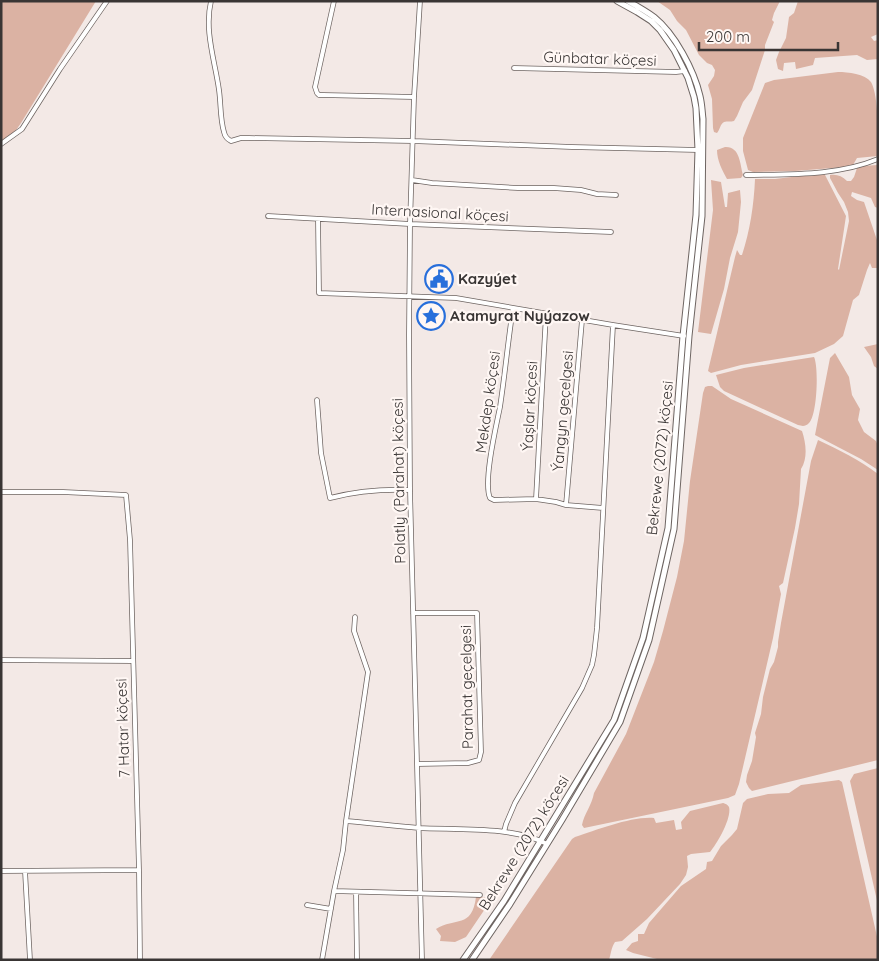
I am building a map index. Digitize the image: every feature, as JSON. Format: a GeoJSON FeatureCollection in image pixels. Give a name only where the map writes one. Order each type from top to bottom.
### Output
{"type":"FeatureCollection","features":[{"type":"Feature","properties":{"kind":"main road","name":"Bekrewe (2072) köçesi"},"geometry":{"type":"LineString","coordinates":[[463,960],[504,901],[614,720],[643,638],[668,528],[696,215],[698,150],[696,108],[685,71],[674,50],[660,30],[651,21],[617,1]]}},
{"type":"Feature","properties":{"kind":"main road","name":"Bekrewe (2072) köçesi"},"geometry":{"type":"LineString","coordinates":[[472,960],[510,904],[620,722],[649,640],[674,528],[686,336],[702,216],[703,119],[700,95],[694,76],[672,36],[654,17],[628,1]]}},
{"type":"Feature","properties":{"kind":"street"},"geometry":{"type":"LineString","coordinates":[[1,144],[22,129],[60,69],[107,1]]}},
{"type":"Feature","properties":{"kind":"street"},"geometry":{"type":"LineString","coordinates":[[211,1],[209,32],[219,86],[223,130],[228,140],[249,138],[413,141],[698,150]]}},
{"type":"Feature","properties":{"kind":"street"},"geometry":{"type":"LineString","coordinates":[[334,1],[315,87],[317,93],[323,95],[414,97]]}},
{"type":"Feature","properties":{"kind":"street","name":"Polatly (Parahat) köçesi"},"geometry":{"type":"LineString","coordinates":[[420,1],[414,97],[409,296],[410,490],[422,960]]}},
{"type":"Feature","properties":{"kind":"street","name":"Günbatar köçesi"},"geometry":{"type":"LineString","coordinates":[[514,68],[685,71]]}},
{"type":"Feature","properties":{"kind":"street"},"geometry":{"type":"LineString","coordinates":[[746,175],[795,174],[839,170],[878,159]]}},
{"type":"Feature","properties":{"kind":"street"},"geometry":{"type":"LineString","coordinates":[[412,180],[518,188],[554,188],[616,195]]}},
{"type":"Feature","properties":{"kind":"street","name":"Internasional köçesi"},"geometry":{"type":"LineString","coordinates":[[268,216],[611,232]]}},
{"type":"Feature","properties":{"kind":"street"},"geometry":{"type":"LineString","coordinates":[[318,219],[319,293],[456,298],[686,336]]}},
{"type":"Feature","properties":{"kind":"street","name":"Mekdep köçesi"},"geometry":{"type":"LineString","coordinates":[[513,308],[488,478],[488,492],[490,498],[494,500],[536,499]]}},
{"type":"Feature","properties":{"kind":"street","name":"Ýaşlar köçesi"},"geometry":{"type":"LineString","coordinates":[[536,499],[546,314]]}},
{"type":"Feature","properties":{"kind":"street","name":"Ýangyn geçelgesi"},"geometry":{"type":"LineString","coordinates":[[566,505],[582,320]]}},
{"type":"Feature","properties":{"kind":"street"},"geometry":{"type":"LineString","coordinates":[[504,832],[515,803],[582,688],[592,665],[597,628],[613,325]]}},
{"type":"Feature","properties":{"kind":"street"},"geometry":{"type":"LineString","coordinates":[[317,400],[321,453],[330,498],[373,490],[410,490]]}},
{"type":"Feature","properties":{"kind":"street","name":"7 Hatar köçesi"},"geometry":{"type":"LineString","coordinates":[[1,492],[126,495],[130,540],[140,960]]}},
{"type":"Feature","properties":{"kind":"street"},"geometry":{"type":"LineString","coordinates":[[536,499],[566,505],[603,508]]}},
{"type":"Feature","properties":{"kind":"street","name":"Parahat geçelgesi"},"geometry":{"type":"LineString","coordinates":[[413,613],[477,613],[479,760],[468,763],[417,764]]}},
{"type":"Feature","properties":{"kind":"street"},"geometry":{"type":"LineString","coordinates":[[322,960],[343,850],[368,672],[354,631],[355,618]]}},
{"type":"Feature","properties":{"kind":"street"},"geometry":{"type":"LineString","coordinates":[[1,660],[133,661]]}},
{"type":"Feature","properties":{"kind":"street"},"geometry":{"type":"LineString","coordinates":[[346,821],[418,828],[504,832],[531,837],[547,844]]}},
{"type":"Feature","properties":{"kind":"street"},"geometry":{"type":"LineString","coordinates":[[1,871],[139,870]]}},
{"type":"Feature","properties":{"kind":"street"},"geometry":{"type":"LineString","coordinates":[[26,871],[30,960]]}},
{"type":"Feature","properties":{"kind":"street"},"geometry":{"type":"LineString","coordinates":[[334,891],[480,895]]}},
{"type":"Feature","properties":{"kind":"street"},"geometry":{"type":"LineString","coordinates":[[356,892],[357,960]]}},
{"type":"Feature","properties":{"kind":"street"},"geometry":{"type":"LineString","coordinates":[[307,905],[331,909]]}},
{"type":"Feature","properties":{"kind":"shaded area"},"geometry":{"type":"Polygon","coordinates":[[[1,1],[96,1],[21,123],[14,133],[1,142],[1,1]]]}},
{"type":"Feature","properties":{"kind":"shaded area"},"geometry":{"type":"Polygon","coordinates":[[[657,1],[780,1],[774,13],[772,20],[774,22],[752,90],[743,102],[734,121],[723,123],[717,133],[714,132],[713,128],[712,99],[708,85],[714,76],[715,70],[712,65],[699,55],[686,30],[670,10],[657,1]]]}},
{"type":"Feature","properties":{"kind":"shaded area"},"geometry":{"type":"Polygon","coordinates":[[[798,1],[878,1],[878,34],[871,37],[874,41],[878,40],[878,59],[867,60],[857,55],[815,58],[813,65],[796,69],[795,62],[784,63],[783,71],[778,69],[776,60],[786,38],[789,17],[794,13],[798,1]]]}},
{"type":"Feature","properties":{"kind":"shaded area"},"geometry":{"type":"Polygon","coordinates":[[[838,72],[861,75],[871,82],[874,88],[877,107],[878,156],[857,158],[853,165],[845,167],[795,171],[753,172],[748,170],[743,151],[743,138],[765,83],[774,80],[838,72]]]}},
{"type":"Feature","properties":{"kind":"shaded area"},"geometry":{"type":"Polygon","coordinates":[[[725,147],[734,149],[740,161],[743,175],[741,178],[727,179],[725,176],[717,150],[725,147]]]}},
{"type":"Feature","properties":{"kind":"shaded area"},"geometry":{"type":"Polygon","coordinates":[[[878,165],[878,208],[875,207],[871,198],[852,192],[851,196],[864,202],[878,243],[878,268],[872,268],[870,263],[859,295],[853,300],[843,336],[834,344],[815,353],[741,365],[711,373],[708,371],[737,250],[742,255],[747,237],[753,208],[755,179],[775,179],[824,173],[846,216],[839,270],[849,221],[844,202],[830,175],[837,175],[847,181],[851,181],[857,168],[878,165]]]}},
{"type":"Feature","properties":{"kind":"shaded area"},"geometry":{"type":"Polygon","coordinates":[[[711,180],[721,182],[725,207],[727,207],[728,193],[740,190],[741,202],[738,232],[711,334],[698,332],[713,210],[711,180]]]}},
{"type":"Feature","properties":{"kind":"shaded area"},"geometry":{"type":"Polygon","coordinates":[[[878,344],[878,369],[874,366],[871,357],[864,347],[878,344]]]}},
{"type":"Feature","properties":{"kind":"shaded area"},"geometry":{"type":"Polygon","coordinates":[[[835,353],[849,377],[852,395],[860,409],[858,420],[864,432],[876,441],[878,446],[878,470],[815,435],[830,358],[835,353]]]}},
{"type":"Feature","properties":{"kind":"shaded area"},"geometry":{"type":"Polygon","coordinates":[[[814,357],[816,362],[816,391],[814,411],[812,419],[805,426],[798,425],[724,391],[720,387],[716,375],[744,368],[814,357]]]}},
{"type":"Feature","properties":{"kind":"shaded area"},"geometry":{"type":"Polygon","coordinates":[[[712,386],[731,399],[802,431],[805,445],[795,528],[783,583],[779,586],[781,594],[773,638],[739,784],[735,795],[728,798],[584,828],[582,825],[583,821],[594,793],[626,734],[654,662],[663,631],[684,541],[690,481],[703,393],[705,387],[712,386]]]}},
{"type":"Feature","properties":{"kind":"shaded area"},"geometry":{"type":"Polygon","coordinates":[[[818,440],[857,460],[878,474],[878,760],[752,791],[746,782],[747,775],[752,761],[755,733],[761,714],[763,697],[778,647],[811,461],[818,440]]]}},
{"type":"Feature","properties":{"kind":"shaded area"},"geometry":{"type":"Polygon","coordinates":[[[878,768],[878,905],[850,781],[854,774],[878,768]]]}},
{"type":"Feature","properties":{"kind":"shaded area"},"geometry":{"type":"Polygon","coordinates":[[[839,780],[842,782],[878,941],[878,960],[661,960],[626,950],[632,943],[638,941],[638,934],[644,934],[649,923],[681,886],[706,869],[707,862],[712,861],[721,846],[737,829],[743,803],[747,799],[768,794],[789,793],[801,785],[839,780]]]}},
{"type":"Feature","properties":{"kind":"shaded area"},"geometry":{"type":"Polygon","coordinates":[[[723,803],[729,807],[728,818],[713,848],[710,852],[687,856],[688,867],[686,875],[680,884],[647,919],[622,941],[615,942],[609,960],[489,960],[572,839],[614,824],[645,818],[654,818],[656,823],[674,820],[676,830],[682,829],[681,822],[690,811],[723,803]]]}},
{"type":"Feature","properties":{"kind":"shaded area"},"geometry":{"type":"Polygon","coordinates":[[[476,897],[491,897],[491,900],[466,937],[455,942],[440,941],[441,936],[436,929],[467,918],[474,907],[476,897]]]}},
{"type":"Feature","properties":{"kind":"place","name":"Kazyýet"},"geometry":{"type":"Point","coordinates":[439,279]}},
{"type":"Feature","properties":{"kind":"place","name":"Atamyrat Nyýazow"},"geometry":{"type":"Point","coordinates":[431,316]}}]}
